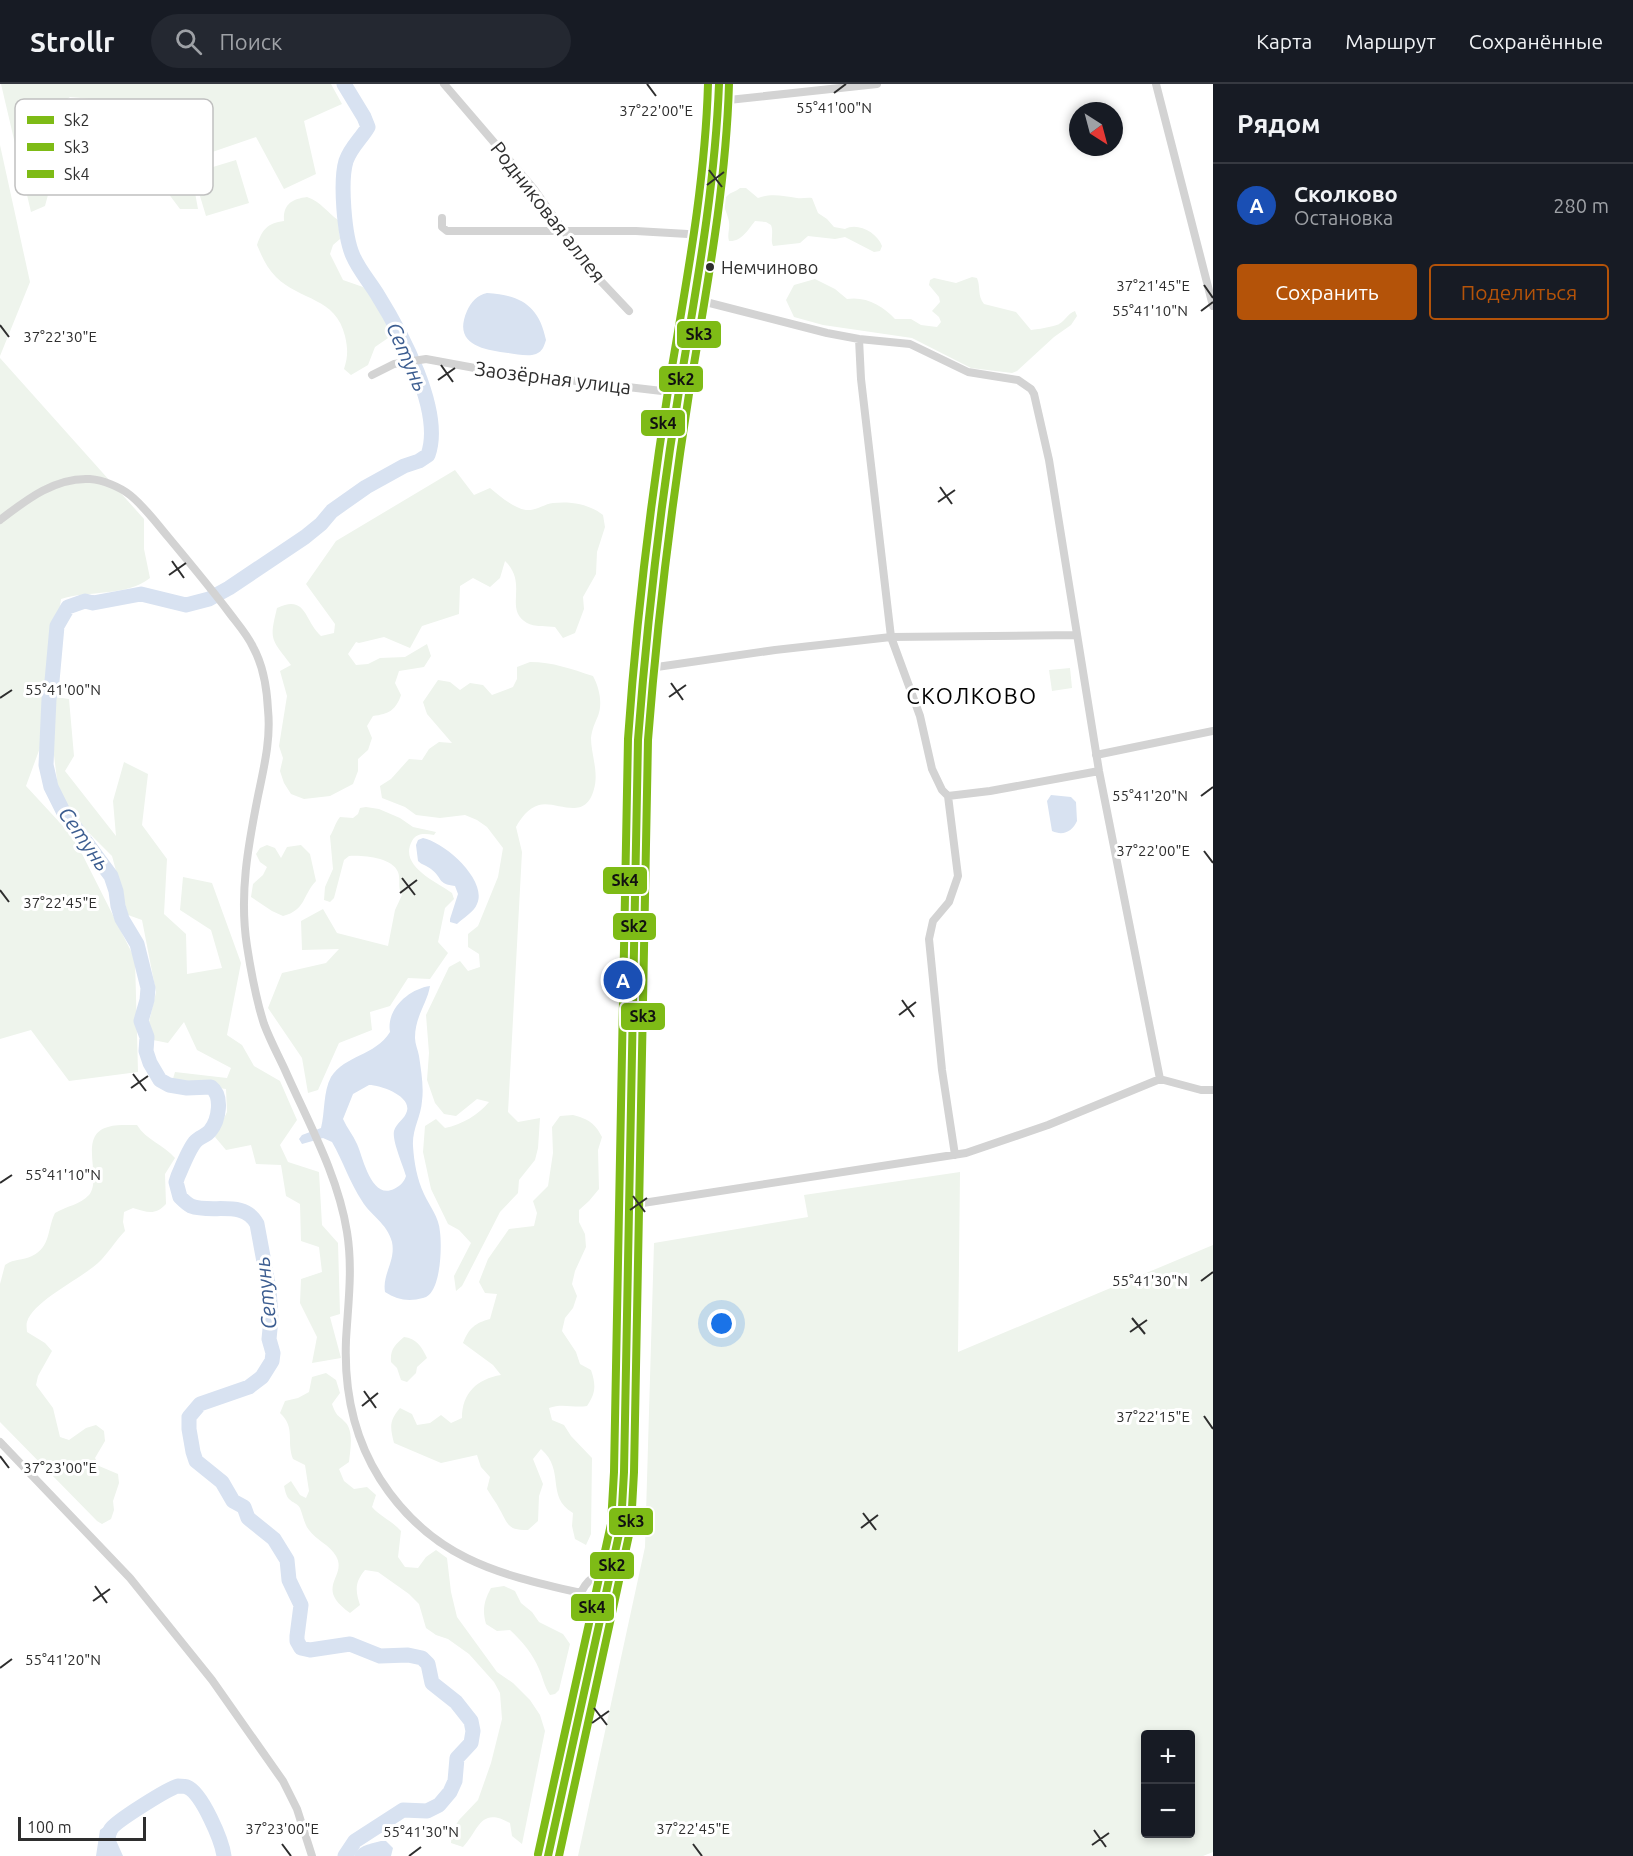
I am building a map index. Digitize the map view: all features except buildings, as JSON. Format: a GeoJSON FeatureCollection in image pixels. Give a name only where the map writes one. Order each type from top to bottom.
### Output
{"type":"FeatureCollection","features":[{"type":"Feature","properties":{"kind":"street","name":"Родниковая аллея"},"geometry":{"type":"LineString","coordinates":[[444,84],[534,189],[595,275],[629,311]]}},
{"type":"Feature","properties":{"kind":"street"},"geometry":{"type":"LineString","coordinates":[[548,1856],[621,1525],[638,774],[643,669],[662,508],[705,235],[712,179],[719,84]]}},
{"type":"Feature","properties":{"kind":"street"},"geometry":{"type":"LineString","coordinates":[[719,101],[877,84]]}},
{"type":"Feature","properties":{"kind":"street"},"geometry":{"type":"LineString","coordinates":[[1156,84],[1213,306]]}},
{"type":"Feature","properties":{"kind":"street"},"geometry":{"type":"LineString","coordinates":[[442,218],[442,227],[447,231],[636,231],[705,235]]}},
{"type":"Feature","properties":{"kind":"street"},"geometry":{"type":"LineString","coordinates":[[694,299],[859,339],[910,344],[968,372],[1018,380],[1031,389],[1037,402],[1049,459],[1096,755],[1160,1079]]}},
{"type":"Feature","properties":{"kind":"street"},"geometry":{"type":"LineString","coordinates":[[859,339],[891,637],[920,716],[932,769],[942,790],[948,796],[958,876],[949,902],[933,921],[929,939],[942,1070],[955,1155]]}},
{"type":"Feature","properties":{"kind":"street","name":"Заозёрная улица"},"geometry":{"type":"LineString","coordinates":[[372,375],[394,364],[426,359],[491,372],[679,393]]}},
{"type":"Feature","properties":{"kind":"street"},"geometry":{"type":"LineString","coordinates":[[0,520],[25,501],[50,487],[69,480],[93,479],[114,486],[129,495],[199,574],[253,646],[266,691],[269,713],[265,758],[247,855],[243,916],[246,945],[265,1025],[320,1148],[338,1196],[347,1230],[350,1263],[346,1344],[347,1386],[364,1451],[379,1478],[399,1506],[414,1522],[446,1547],[499,1573],[580,1593]]}},
{"type":"Feature","properties":{"kind":"street"},"geometry":{"type":"LineString","coordinates":[[643,669],[775,650],[891,637],[1076,635]]}},
{"type":"Feature","properties":{"kind":"street"},"geometry":{"type":"LineString","coordinates":[[1096,755],[1213,731]]}},
{"type":"Feature","properties":{"kind":"street"},"geometry":{"type":"LineString","coordinates":[[948,796],[1010,788],[1099,771]]}},
{"type":"Feature","properties":{"kind":"street"},"geometry":{"type":"LineString","coordinates":[[630,1205],[955,1155],[1048,1125],[1160,1079],[1201,1090],[1213,1090]]}},
{"type":"Feature","properties":{"kind":"street"},"geometry":{"type":"LineString","coordinates":[[0,1442],[130,1578],[212,1680],[287,1787],[312,1855]]}},
{"type":"Feature","properties":{"kind":"street"},"geometry":{"type":"LineString","coordinates":[[599,1628],[585,1617],[580,1603],[580,1593],[596,1574],[613,1565]]}},
{"type":"Feature","properties":{"kind":"shaded area"},"geometry":{"type":"Polygon","coordinates":[[[1,84],[331,84],[342,104],[304,121],[316,174],[284,189],[256,137],[213,152],[213,99],[70,97],[67,99],[15,99],[15,144],[1,84]]]}},
{"type":"Feature","properties":{"kind":"shaded area"},"geometry":{"type":"Polygon","coordinates":[[[0,145],[30,282],[0,356],[0,145]]]}},
{"type":"Feature","properties":{"kind":"shaded area"},"geometry":{"type":"Polygon","coordinates":[[[236,160],[249,203],[206,216],[200,195],[213,195],[213,167],[236,160]]]}},
{"type":"Feature","properties":{"kind":"shaded area"},"geometry":{"type":"Polygon","coordinates":[[[740,188],[746,188],[758,198],[773,195],[812,198],[818,213],[834,227],[861,228],[876,236],[882,246],[880,251],[874,252],[845,237],[835,239],[808,236],[800,243],[773,246],[771,225],[755,221],[741,237],[729,241],[729,222],[724,202],[728,195],[740,188]]]}},
{"type":"Feature","properties":{"kind":"shaded area"},"geometry":{"type":"Polygon","coordinates":[[[27,195],[48,195],[45,206],[31,212],[27,195]]]}},
{"type":"Feature","properties":{"kind":"shaded area"},"geometry":{"type":"Polygon","coordinates":[[[170,195],[195,195],[198,209],[180,209],[170,195]]]}},
{"type":"Feature","properties":{"kind":"shaded area"},"geometry":{"type":"Polygon","coordinates":[[[307,197],[320,204],[338,220],[340,239],[333,245],[330,254],[343,280],[363,287],[371,294],[391,327],[391,336],[375,347],[368,365],[351,375],[344,369],[347,357],[346,341],[340,323],[334,314],[316,301],[285,285],[276,277],[265,262],[257,245],[266,228],[273,223],[284,221],[285,210],[290,203],[307,197]]]}},
{"type":"Feature","properties":{"kind":"shaded area"},"geometry":{"type":"Polygon","coordinates":[[[972,277],[977,278],[984,304],[1016,312],[1031,330],[1057,325],[1075,311],[1077,316],[1071,325],[1012,373],[971,368],[912,338],[823,325],[794,317],[786,300],[794,285],[815,279],[835,289],[847,299],[861,299],[874,303],[895,319],[911,319],[921,325],[937,327],[941,322],[932,311],[940,302],[939,297],[929,285],[930,280],[934,278],[956,283],[972,277]]]}},
{"type":"Feature","properties":{"kind":"shaded area"},"geometry":{"type":"Polygon","coordinates":[[[0,358],[144,519],[144,549],[150,578],[119,591],[61,599],[41,745],[26,786],[74,838],[135,959],[138,1072],[69,1081],[31,1030],[0,1039],[0,358]]]}},
{"type":"Feature","properties":{"kind":"shaded area"},"geometry":{"type":"Polygon","coordinates":[[[455,470],[474,495],[490,488],[521,509],[533,509],[566,502],[586,506],[603,515],[605,527],[597,552],[596,574],[583,597],[584,609],[575,633],[563,638],[555,627],[530,624],[520,617],[517,611],[515,578],[505,561],[500,578],[490,587],[473,578],[460,586],[459,614],[422,626],[410,648],[384,637],[356,642],[348,654],[356,665],[368,664],[380,658],[405,657],[427,644],[431,656],[424,667],[399,671],[395,683],[401,695],[399,700],[391,710],[373,716],[367,726],[372,738],[368,750],[358,759],[358,771],[353,784],[330,796],[304,799],[291,794],[280,771],[283,758],[279,746],[287,696],[280,671],[291,665],[274,639],[273,627],[277,608],[294,604],[304,611],[321,636],[334,633],[335,624],[306,584],[336,541],[455,470]]]}},
{"type":"Feature","properties":{"kind":"shaded area"},"geometry":{"type":"Polygon","coordinates":[[[530,662],[569,668],[593,676],[599,690],[600,701],[591,738],[595,783],[590,799],[584,805],[577,808],[546,804],[535,806],[528,811],[516,827],[522,852],[508,1112],[518,1122],[540,1118],[538,1148],[535,1160],[519,1180],[518,1193],[500,1212],[462,1286],[456,1291],[454,1276],[471,1243],[459,1230],[448,1224],[431,1189],[423,1152],[425,1126],[436,1119],[445,1128],[464,1122],[489,1102],[477,1099],[456,1116],[444,1114],[435,1103],[427,1080],[429,1053],[426,1015],[449,967],[460,961],[468,971],[480,967],[479,954],[468,947],[468,934],[478,926],[498,877],[503,848],[487,827],[477,820],[465,815],[440,818],[416,815],[405,807],[382,798],[380,786],[391,779],[409,759],[422,760],[429,749],[439,742],[452,743],[427,714],[423,702],[438,680],[450,682],[460,690],[470,683],[483,685],[492,695],[513,687],[517,679],[517,667],[530,662]]]}},
{"type":"Feature","properties":{"kind":"shaded area"},"geometry":{"type":"Polygon","coordinates":[[[1070,668],[1072,688],[1052,691],[1049,670],[1070,668]]]}},
{"type":"Feature","properties":{"kind":"shaded area"},"geometry":{"type":"Polygon","coordinates":[[[56,697],[69,699],[74,756],[65,771],[116,836],[113,801],[124,762],[148,774],[142,825],[167,859],[164,914],[186,934],[187,974],[222,968],[211,930],[180,910],[183,877],[212,883],[241,963],[227,1035],[242,1045],[254,1066],[280,1081],[297,1120],[280,1145],[288,1162],[319,1172],[322,1225],[338,1243],[340,1314],[330,1317],[341,1358],[312,1363],[317,1337],[300,1303],[301,1279],[322,1272],[319,1247],[301,1241],[300,1204],[286,1196],[281,1165],[256,1164],[251,1145],[226,1150],[215,1137],[227,1112],[226,1089],[172,1082],[175,1072],[227,1078],[231,1068],[197,1050],[184,1022],[168,1043],[153,1040],[149,1022],[156,992],[142,920],[128,915],[112,856],[74,818],[58,788],[52,739],[56,697]]]}},
{"type":"Feature","properties":{"kind":"shaded area"},"geometry":{"type":"Polygon","coordinates":[[[360,808],[379,809],[400,818],[413,827],[436,832],[434,835],[416,836],[409,850],[410,858],[421,872],[452,893],[454,899],[445,908],[438,942],[448,953],[430,979],[408,978],[390,1006],[370,1012],[372,1030],[339,1043],[318,1090],[308,1093],[302,1058],[268,1008],[282,973],[326,963],[339,949],[302,950],[301,921],[323,909],[337,933],[388,946],[395,910],[402,895],[398,872],[390,863],[369,857],[349,856],[344,860],[334,898],[330,902],[324,900],[325,887],[333,869],[330,836],[340,817],[353,818],[358,814],[360,808]]]}},
{"type":"Feature","properties":{"kind":"shaded area"},"geometry":{"type":"Polygon","coordinates":[[[267,845],[275,848],[281,858],[287,847],[301,845],[310,854],[316,881],[300,906],[283,916],[251,897],[253,884],[263,875],[267,867],[260,862],[256,854],[260,848],[267,845]]]}},
{"type":"Feature","properties":{"kind":"shaded area"},"geometry":{"type":"Polygon","coordinates":[[[573,1115],[590,1122],[602,1137],[598,1150],[599,1189],[579,1210],[579,1222],[585,1234],[586,1247],[572,1284],[577,1296],[573,1308],[565,1318],[562,1331],[576,1352],[580,1364],[591,1370],[594,1389],[587,1406],[549,1408],[552,1420],[564,1425],[592,1458],[591,1534],[586,1545],[575,1539],[572,1526],[573,1513],[560,1499],[553,1466],[541,1449],[533,1459],[543,1484],[539,1496],[538,1521],[528,1530],[516,1529],[510,1526],[487,1489],[490,1477],[481,1467],[477,1455],[441,1463],[394,1443],[391,1428],[392,1421],[400,1408],[412,1414],[417,1425],[430,1423],[441,1415],[451,1423],[462,1418],[465,1401],[472,1389],[485,1380],[501,1375],[493,1365],[463,1343],[473,1327],[490,1319],[497,1294],[485,1293],[479,1282],[488,1259],[509,1229],[534,1226],[537,1213],[533,1201],[548,1186],[553,1153],[552,1127],[560,1116],[573,1115]]]}},
{"type":"Feature","properties":{"kind":"shaded area"},"geometry":{"type":"Polygon","coordinates":[[[137,1125],[145,1135],[175,1158],[165,1174],[166,1204],[154,1212],[133,1208],[124,1212],[125,1231],[105,1256],[91,1269],[38,1306],[27,1322],[27,1332],[45,1343],[52,1351],[38,1376],[36,1385],[53,1408],[60,1437],[69,1440],[86,1428],[96,1425],[104,1431],[105,1441],[95,1458],[99,1466],[118,1474],[119,1483],[113,1501],[114,1510],[111,1519],[102,1524],[0,1422],[0,1284],[5,1265],[32,1256],[46,1243],[55,1213],[89,1195],[93,1188],[94,1178],[92,1148],[99,1132],[110,1126],[137,1125]]]}},
{"type":"Feature","properties":{"kind":"shaded area"},"geometry":{"type":"Polygon","coordinates":[[[960,1172],[958,1352],[1213,1245],[1213,1852],[1203,1856],[578,1856],[645,1547],[654,1243],[808,1217],[804,1195],[960,1172]]]}},
{"type":"Feature","properties":{"kind":"shaded area"},"geometry":{"type":"Polygon","coordinates":[[[404,1337],[418,1344],[427,1358],[417,1367],[416,1373],[407,1382],[401,1380],[397,1368],[391,1362],[394,1348],[404,1337]]]}},
{"type":"Feature","properties":{"kind":"shaded area"},"geometry":{"type":"Polygon","coordinates":[[[326,1373],[336,1380],[340,1393],[332,1404],[350,1432],[349,1462],[339,1469],[344,1481],[354,1489],[367,1487],[376,1495],[372,1507],[401,1531],[398,1557],[405,1567],[418,1568],[426,1557],[436,1550],[447,1558],[457,1617],[497,1672],[513,1683],[530,1700],[540,1715],[545,1731],[522,1844],[512,1836],[510,1823],[492,1817],[481,1822],[463,1847],[451,1843],[452,1831],[478,1800],[491,1763],[502,1719],[500,1693],[494,1682],[469,1654],[448,1639],[426,1628],[419,1604],[378,1572],[365,1570],[359,1578],[357,1595],[360,1605],[350,1613],[339,1604],[332,1589],[339,1563],[336,1556],[309,1530],[300,1508],[286,1495],[284,1486],[291,1481],[300,1495],[306,1498],[309,1491],[305,1465],[293,1459],[288,1424],[280,1413],[285,1401],[309,1392],[312,1377],[326,1373]]]}},
{"type":"Feature","properties":{"kind":"shaded area"},"geometry":{"type":"Polygon","coordinates":[[[504,1586],[515,1591],[521,1603],[539,1622],[563,1634],[570,1644],[559,1690],[555,1694],[550,1695],[534,1658],[514,1634],[510,1630],[497,1631],[486,1624],[485,1601],[491,1588],[504,1586]]]}},
{"type":"Feature","properties":{"kind":"water"},"geometry":{"type":"Polygon","coordinates":[[[487,293],[509,296],[533,310],[543,328],[546,340],[540,351],[530,355],[499,352],[473,344],[467,338],[463,322],[467,311],[475,299],[487,293]]]}},
{"type":"Feature","properties":{"kind":"water"},"geometry":{"type":"Polygon","coordinates":[[[1051,795],[1071,797],[1076,802],[1077,821],[1067,832],[1052,831],[1047,801],[1051,795]]]}},
{"type":"Feature","properties":{"kind":"water"},"geometry":{"type":"Polygon","coordinates":[[[423,838],[452,854],[476,884],[479,894],[476,907],[457,924],[450,922],[458,894],[455,886],[443,882],[435,872],[418,861],[416,845],[418,840],[423,838]]]}},
{"type":"Feature","properties":{"kind":"water"},"geometry":{"type":"Polygon","coordinates":[[[430,986],[416,1030],[415,1040],[423,1090],[413,1146],[419,1182],[436,1217],[441,1239],[439,1270],[434,1289],[423,1298],[408,1300],[385,1292],[385,1279],[393,1249],[390,1235],[358,1194],[332,1142],[323,1138],[302,1144],[299,1139],[302,1135],[321,1128],[331,1077],[344,1064],[384,1040],[390,1032],[395,1008],[407,996],[430,986]],[[369,1085],[353,1094],[343,1119],[357,1144],[369,1176],[379,1188],[386,1191],[398,1187],[406,1176],[396,1147],[394,1131],[406,1114],[407,1106],[394,1092],[369,1085]]]}},
{"type":"Feature","properties":{"kind":"water"},"geometry":{"type":"Polygon","coordinates":[[[126,1811],[129,1820],[119,1827],[115,1838],[123,1856],[96,1856],[100,1830],[126,1811]]]}},
{"type":"Feature","properties":{"kind":"water"},"geometry":{"type":"Polygon","coordinates":[[[386,1841],[393,1848],[391,1856],[354,1856],[362,1847],[386,1841]]]}},
{"type":"Feature","properties":{"kind":"waterway","name":"Сетунь"},"geometry":{"type":"LineString","coordinates":[[344,84],[368,127],[351,151],[344,170],[343,195],[347,236],[355,261],[397,329],[417,372],[430,416],[431,437],[428,455],[366,487],[332,511],[305,537],[209,599],[186,605],[141,594],[93,603],[85,601],[68,607],[57,626],[49,699],[46,765],[51,787],[63,811],[111,876],[122,919],[137,944],[148,988],[141,1021],[147,1037],[146,1051],[150,1063],[160,1080],[169,1085],[187,1088],[211,1087],[217,1096],[218,1108],[213,1126],[193,1145],[178,1176],[176,1182],[180,1197],[190,1205],[199,1208],[236,1209],[251,1216],[257,1224],[269,1289],[271,1319],[269,1339],[273,1353],[272,1361],[262,1377],[249,1387],[200,1404],[189,1417],[189,1429],[196,1461],[222,1482],[233,1501],[244,1507],[248,1518],[274,1539],[287,1560],[289,1580],[301,1605],[297,1636],[301,1648],[310,1650],[350,1644],[380,1656],[408,1655],[422,1658],[428,1664],[432,1683],[456,1702],[471,1721],[473,1731],[471,1743],[457,1758],[455,1781],[450,1792],[439,1805],[427,1811],[403,1810],[355,1841],[345,1856]]}},
{"type":"Feature","properties":{"kind":"waterway","name":"Сетунь"},"geometry":{"type":"LineString","coordinates":[[108,1856],[108,1835],[111,1829],[143,1805],[178,1786],[187,1787],[199,1798],[215,1829],[224,1856]]}},
{"type":"Feature","properties":{"kind":"transit line","name":"Sk4"},"geometry":{"type":"LineString","coordinates":[[538,1854],[611,1524],[614,1472],[628,739],[639,608],[650,521],[668,391],[699,200],[708,84]]}},
{"type":"Feature","properties":{"kind":"transit line","name":"Sk2"},"geometry":{"type":"LineString","coordinates":[[548,1856],[621,1525],[624,1472],[638,740],[660,522],[709,200],[719,84]]}},
{"type":"Feature","properties":{"kind":"transit line","name":"Sk3"},"geometry":{"type":"LineString","coordinates":[[559,1856],[631,1526],[634,1472],[648,740],[670,523],[720,201],[729,84]]}},
{"type":"Feature","properties":{"kind":"place","name":"Немчиново"},"geometry":{"type":"Point","coordinates":[710,267]}},
{"type":"Feature","properties":{"kind":"place","name":"Сколково"},"geometry":{"type":"Point","coordinates":[623,980]}},
{"type":"Feature","properties":{"kind":"district","name":"СКОЛКОВО"},"geometry":{"type":"Point","coordinates":[972,696]}}]}
